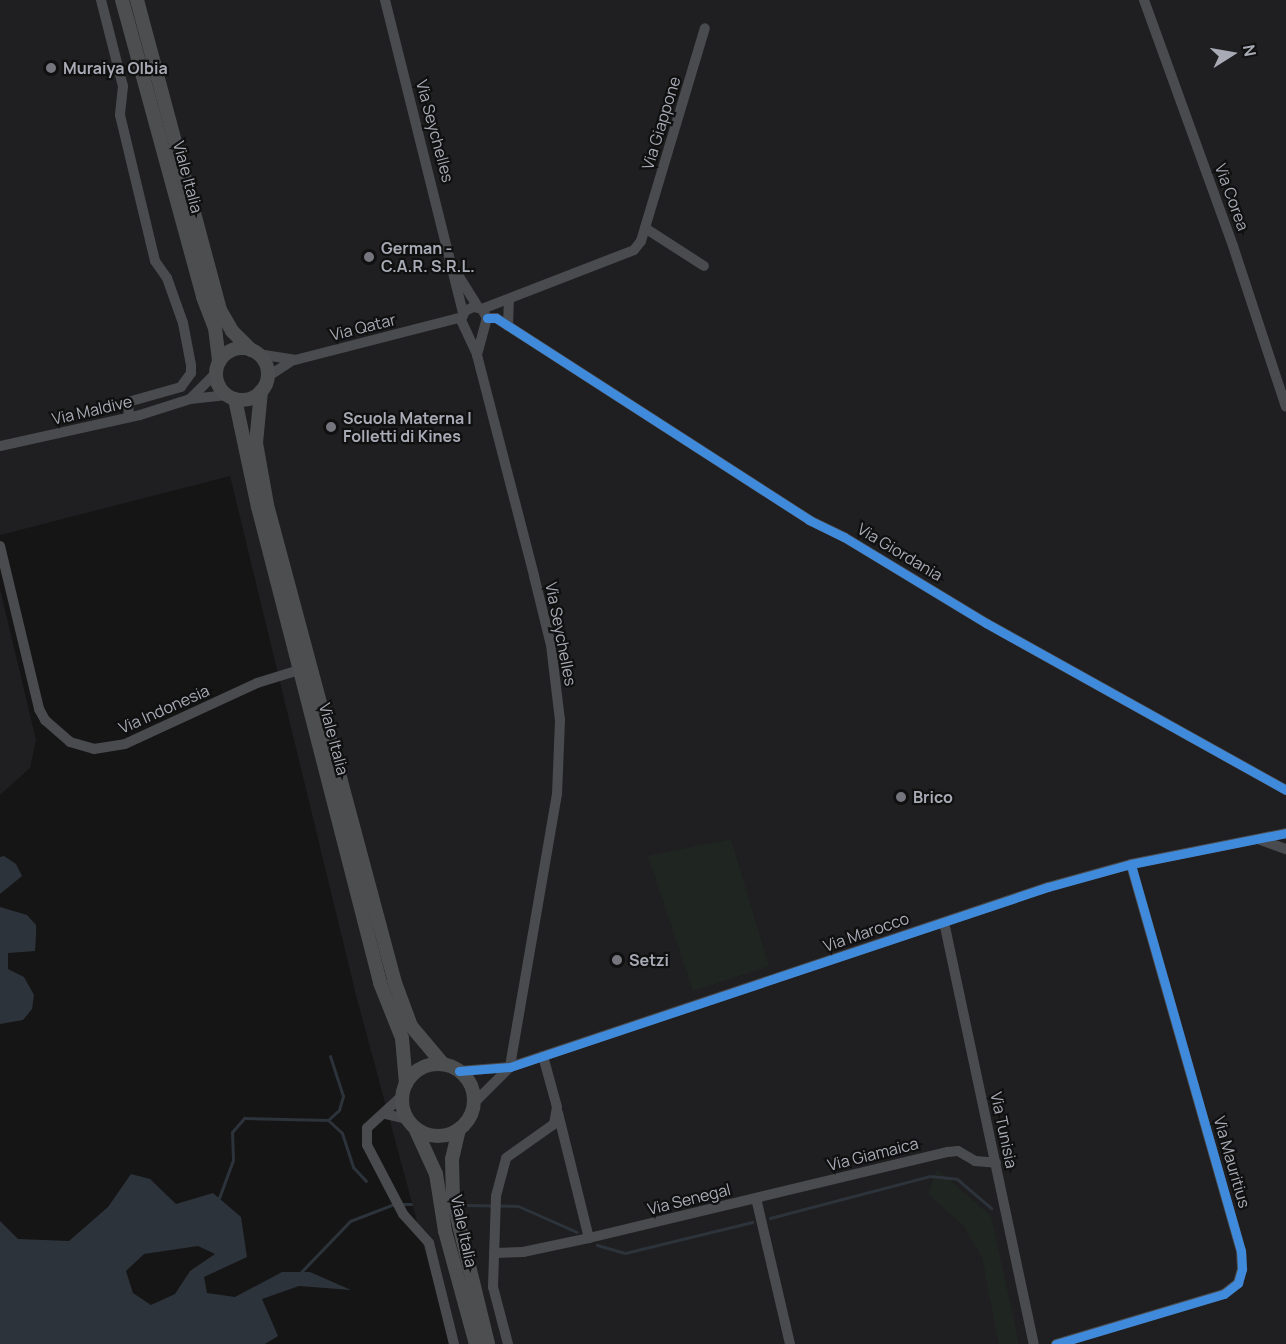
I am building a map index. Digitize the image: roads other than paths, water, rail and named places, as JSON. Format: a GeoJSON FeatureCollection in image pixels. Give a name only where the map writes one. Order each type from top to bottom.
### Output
{"type":"FeatureCollection","features":[{"type":"Feature","properties":{"kind":"main road","name":"Viale Italia"},"geometry":{"type":"LineString","coordinates":[[122,0],[203,297],[215,328],[218,367]]}},
{"type":"Feature","properties":{"kind":"main road","name":"Viale Italia"},"geometry":{"type":"LineString","coordinates":[[137,0],[220,310],[232,331],[255,352]]}},
{"type":"Feature","properties":{"kind":"main road"},"geometry":{"type":"LineString","coordinates":[[233,350],[255,352],[266,365],[267,377],[261,391],[250,398],[231,397],[220,387],[218,367],[233,350]]}},
{"type":"Feature","properties":{"kind":"main road","name":"Viale Italia"},"geometry":{"type":"LineString","coordinates":[[261,391],[256,443],[267,505],[394,980],[411,1026],[443,1065]]}},
{"type":"Feature","properties":{"kind":"main road","name":"Viale Italia"},"geometry":{"type":"LineString","coordinates":[[231,397],[380,983],[402,1038],[404,1090]]}},
{"type":"Feature","properties":{"kind":"main road"},"geometry":{"type":"LineString","coordinates":[[443,1065],[459,1071],[471,1086],[473,1104],[459,1129],[437,1136],[411,1124],[404,1090],[421,1068],[443,1065]]}},
{"type":"Feature","properties":{"kind":"main road","name":"Viale Italia"},"geometry":{"type":"LineString","coordinates":[[411,1124],[436,1174],[445,1231],[476,1344]]}},
{"type":"Feature","properties":{"kind":"main road","name":"Viale Italia"},"geometry":{"type":"LineString","coordinates":[[459,1129],[452,1159],[453,1200],[488,1344]]}},
{"type":"Feature","properties":{"kind":"street"},"geometry":{"type":"LineString","coordinates":[[101,0],[123,86],[120,115],[155,261],[167,278],[183,323],[191,373],[181,387],[128,402],[129,417]]}},
{"type":"Feature","properties":{"kind":"street","name":"Via Seychelles"},"geometry":{"type":"LineString","coordinates":[[385,0],[455,269],[463,321],[477,355],[551,645],[560,720],[557,794],[510,1067]]}},
{"type":"Feature","properties":{"kind":"street","name":"Via Corea"},"geometry":{"type":"LineString","coordinates":[[1144,0],[1283,381],[1286,407]]}},
{"type":"Feature","properties":{"kind":"street","name":"Via Giappone"},"geometry":{"type":"LineString","coordinates":[[463,321],[483,318],[509,300],[634,250],[645,228],[705,28]]}},
{"type":"Feature","properties":{"kind":"street"},"geometry":{"type":"LineString","coordinates":[[645,228],[704,266]]}},
{"type":"Feature","properties":{"kind":"street","name":"Via Seychelles"},"geometry":{"type":"LineString","coordinates":[[455,269],[483,318],[477,355]]}},
{"type":"Feature","properties":{"kind":"street"},"geometry":{"type":"LineString","coordinates":[[508,326],[509,300]]}},
{"type":"Feature","properties":{"kind":"street","name":"Via Giordania"},"geometry":{"type":"LineString","coordinates":[[463,321],[496,318],[808,520],[844,537],[986,623],[1286,790]]}},
{"type":"Feature","properties":{"kind":"street","name":"Via Qatar"},"geometry":{"type":"LineString","coordinates":[[295,360],[438,323],[463,321]]}},
{"type":"Feature","properties":{"kind":"street"},"geometry":{"type":"LineString","coordinates":[[255,352],[295,360]]}},
{"type":"Feature","properties":{"kind":"street"},"geometry":{"type":"LineString","coordinates":[[267,377],[295,360]]}},
{"type":"Feature","properties":{"kind":"street","name":"Via Maldive"},"geometry":{"type":"LineString","coordinates":[[190,399],[218,367]]}},
{"type":"Feature","properties":{"kind":"street","name":"Via Maldive"},"geometry":{"type":"LineString","coordinates":[[0,446],[129,417],[190,399],[231,397]]}},
{"type":"Feature","properties":{"kind":"street","name":"Via Indonesia"},"geometry":{"type":"LineString","coordinates":[[0,546],[39,709],[45,720],[70,742],[94,749],[125,744],[257,683],[299,670]]}},
{"type":"Feature","properties":{"kind":"street","name":"Via Marocco"},"geometry":{"type":"LineString","coordinates":[[459,1071],[510,1067],[944,922],[1131,864],[1286,833]]}},
{"type":"Feature","properties":{"kind":"street"},"geometry":{"type":"LineString","coordinates":[[1255,838],[1286,849]]}},
{"type":"Feature","properties":{"kind":"street","name":"Via Mauritius"},"geometry":{"type":"LineString","coordinates":[[1056,1344],[1224,1294],[1238,1283],[1242,1269],[1241,1251],[1131,864]]}},
{"type":"Feature","properties":{"kind":"street","name":"Via Tunisia"},"geometry":{"type":"LineString","coordinates":[[944,922],[1034,1344]]}},
{"type":"Feature","properties":{"kind":"street"},"geometry":{"type":"LineString","coordinates":[[543,1056],[589,1238]]}},
{"type":"Feature","properties":{"kind":"street","name":"Via Marocco"},"geometry":{"type":"LineString","coordinates":[[473,1104],[510,1067]]}},
{"type":"Feature","properties":{"kind":"street"},"geometry":{"type":"LineString","coordinates":[[404,1090],[385,1114],[367,1128],[367,1145],[398,1204],[429,1243],[454,1344]]}},
{"type":"Feature","properties":{"kind":"street"},"geometry":{"type":"LineString","coordinates":[[508,1344],[495,1297],[494,1253],[499,1172],[506,1158],[547,1132],[554,1124],[557,1107]]}},
{"type":"Feature","properties":{"kind":"street"},"geometry":{"type":"LineString","coordinates":[[385,1114],[411,1124]]}},
{"type":"Feature","properties":{"kind":"street","name":"Via Giamaica"},"geometry":{"type":"LineString","coordinates":[[756,1198],[948,1152],[958,1151],[975,1161],[996,1163]]}},
{"type":"Feature","properties":{"kind":"street","name":"Via Senegal"},"geometry":{"type":"LineString","coordinates":[[494,1253],[523,1252],[756,1198],[790,1344]]}},
{"type":"Feature","properties":{"kind":"waterway"},"geometry":{"type":"LineString","coordinates":[[328,1120],[339,1110],[343,1096],[330,1056]]}},
{"type":"Feature","properties":{"kind":"waterway"},"geometry":{"type":"LineString","coordinates":[[219,1198],[233,1160],[232,1132],[244,1118],[328,1120],[342,1133],[353,1167],[366,1181]]}},
{"type":"Feature","properties":{"kind":"waterway"},"geometry":{"type":"LineString","coordinates":[[770,1218],[930,1176],[957,1179],[991,1208]]}},
{"type":"Feature","properties":{"kind":"waterway"},"geometry":{"type":"LineString","coordinates":[[301,1272],[350,1221],[394,1204]]}},
{"type":"Feature","properties":{"kind":"waterway"},"geometry":{"type":"LineString","coordinates":[[400,1204],[411,1204]]}},
{"type":"Feature","properties":{"kind":"waterway"},"geometry":{"type":"LineString","coordinates":[[467,1205],[518,1206],[577,1232]]}},
{"type":"Feature","properties":{"kind":"waterway"},"geometry":{"type":"LineString","coordinates":[[597,1245],[625,1253],[752,1222]]}},
{"type":"Feature","properties":{"kind":"place","name":"Muraiya Olbia"},"geometry":{"type":"Point","coordinates":[51,68]}},
{"type":"Feature","properties":{"kind":"place","name":"German - C.A.R. S.R.L."},"geometry":{"type":"Point","coordinates":[369,257]}},
{"type":"Feature","properties":{"kind":"place","name":"Scuola Materna I Folletti di Kines"},"geometry":{"type":"Point","coordinates":[331,427]}},
{"type":"Feature","properties":{"kind":"place","name":"Brico"},"geometry":{"type":"Point","coordinates":[901,797]}},
{"type":"Feature","properties":{"kind":"place","name":"Setzi"},"geometry":{"type":"Point","coordinates":[617,960]}}]}
